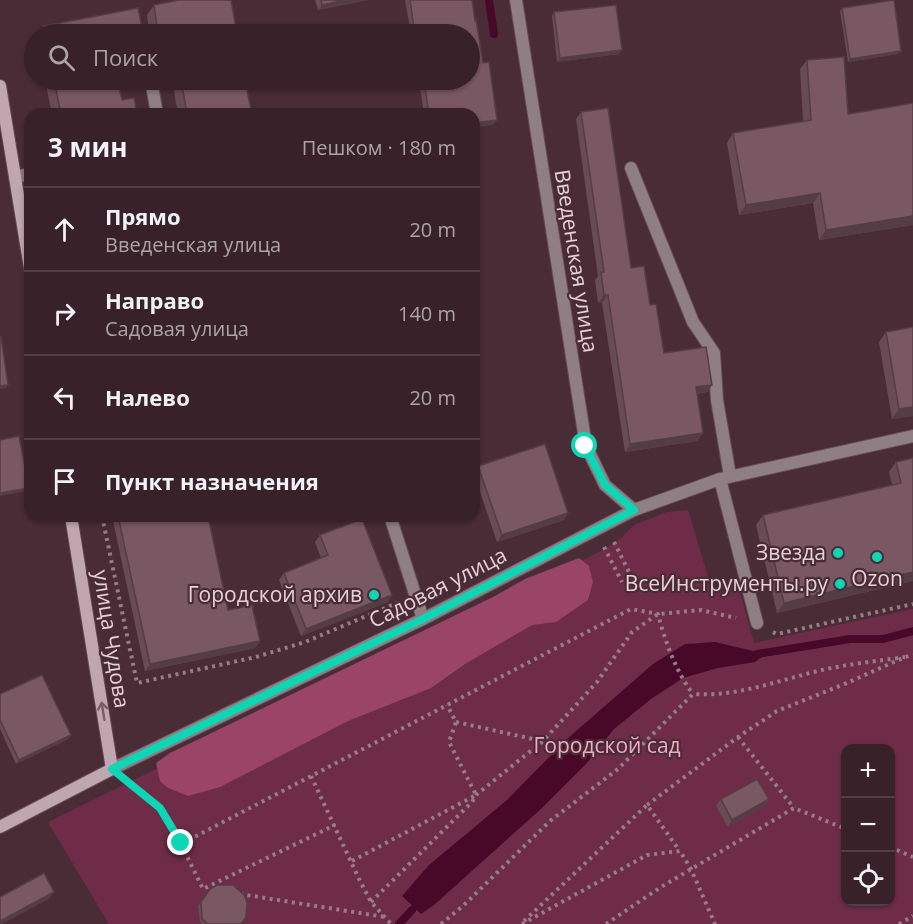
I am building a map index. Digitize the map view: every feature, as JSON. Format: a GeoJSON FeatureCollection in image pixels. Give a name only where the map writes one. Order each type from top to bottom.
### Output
{"type":"FeatureCollection","features":[{"type":"Feature","properties":{"kind":"street","name":"Введенская улица"},"geometry":{"type":"LineString","coordinates":[[516,0],[585,446],[605,485],[634,510]]}},
{"type":"Feature","properties":{"kind":"street"},"geometry":{"type":"LineString","coordinates":[[0,86],[24,232]]}},
{"type":"Feature","properties":{"kind":"street"},"geometry":{"type":"LineString","coordinates":[[153,90],[156,108]]}},
{"type":"Feature","properties":{"kind":"street"},"geometry":{"type":"LineString","coordinates":[[631,168],[693,322],[714,353],[725,478],[758,623]]}},
{"type":"Feature","properties":{"kind":"street"},"geometry":{"type":"LineString","coordinates":[[15,177],[24,175]]}},
{"type":"Feature","properties":{"kind":"street","name":"Садовая улица"},"geometry":{"type":"LineString","coordinates":[[0,826],[112,769],[423,619],[634,510],[725,478],[913,436]]}},
{"type":"Feature","properties":{"kind":"street","name":"улица Чудова"},"geometry":{"type":"LineString","coordinates":[[72,522],[112,769]]}},
{"type":"Feature","properties":{"kind":"street"},"geometry":{"type":"LineString","coordinates":[[392,522],[423,619]]}},
{"type":"Feature","properties":{"kind":"path"},"geometry":{"type":"LineString","coordinates":[[103,522],[137,683],[256,657],[305,642],[416,595]]}},
{"type":"Feature","properties":{"kind":"path"},"geometry":{"type":"LineString","coordinates":[[601,527],[632,578]]}},
{"type":"Feature","properties":{"kind":"path"},"geometry":{"type":"LineString","coordinates":[[601,527],[622,582]]}},
{"type":"Feature","properties":{"kind":"path"},"geometry":{"type":"LineString","coordinates":[[181,843],[631,609],[658,614],[701,610],[758,623],[777,634],[913,604]]}},
{"type":"Feature","properties":{"kind":"path"},"geometry":{"type":"LineString","coordinates":[[658,614],[662,630],[686,684],[693,694]]}},
{"type":"Feature","properties":{"kind":"path"},"geometry":{"type":"LineString","coordinates":[[352,861],[476,795],[543,741],[597,682],[632,632],[658,614]]}},
{"type":"Feature","properties":{"kind":"path"},"geometry":{"type":"LineString","coordinates":[[441,924],[550,821],[618,769],[693,694],[714,695],[754,688],[822,670],[913,655]]}},
{"type":"Feature","properties":{"kind":"path"},"geometry":{"type":"LineString","coordinates":[[522,924],[646,806],[738,737],[777,711],[905,657]]}},
{"type":"Feature","properties":{"kind":"path"},"geometry":{"type":"LineString","coordinates":[[447,705],[456,722],[449,742],[476,795]]}},
{"type":"Feature","properties":{"kind":"path"},"geometry":{"type":"LineString","coordinates":[[456,722],[543,741]]}},
{"type":"Feature","properties":{"kind":"path"},"geometry":{"type":"LineString","coordinates":[[738,737],[794,808],[841,827]]}},
{"type":"Feature","properties":{"kind":"path"},"geometry":{"type":"LineString","coordinates":[[112,769],[160,808],[204,889]]}},
{"type":"Feature","properties":{"kind":"path"},"geometry":{"type":"LineString","coordinates":[[311,776],[352,861],[358,879],[372,902],[391,924]]}},
{"type":"Feature","properties":{"kind":"path"},"geometry":{"type":"LineString","coordinates":[[372,902],[472,802],[476,795]]}},
{"type":"Feature","properties":{"kind":"path"},"geometry":{"type":"LineString","coordinates":[[646,806],[691,869],[715,924]]}},
{"type":"Feature","properties":{"kind":"path"},"geometry":{"type":"LineString","coordinates":[[606,924],[691,869],[794,808]]}},
{"type":"Feature","properties":{"kind":"path"},"geometry":{"type":"LineString","coordinates":[[204,889],[335,825]]}},
{"type":"Feature","properties":{"kind":"path"},"geometry":{"type":"LineString","coordinates":[[895,849],[913,856]]}},
{"type":"Feature","properties":{"kind":"path"},"geometry":{"type":"LineString","coordinates":[[522,924],[647,855],[680,851]]}},
{"type":"Feature","properties":{"kind":"path"},"geometry":{"type":"LineString","coordinates":[[204,889],[215,890]]}},
{"type":"Feature","properties":{"kind":"path"},"geometry":{"type":"LineString","coordinates":[[237,894],[385,918]]}},
{"type":"Feature","properties":{"kind":"path"},"geometry":{"type":"LineString","coordinates":[[899,924],[913,916]]}},
{"type":"Feature","properties":{"kind":"green space","name":"Городской сад"},"geometry":{"type":"Polygon","coordinates":[[[688,510],[713,593],[739,589],[754,643],[913,609],[913,924],[109,924],[48,822],[603,550],[621,538],[634,525],[667,512],[688,510]]]}},
{"type":"Feature","properties":{"kind":"shaded area"},"geometry":{"type":"Polygon","coordinates":[[[579,558],[589,566],[593,582],[588,600],[556,622],[532,625],[465,664],[431,688],[348,721],[220,787],[188,796],[168,788],[160,781],[156,763],[170,753],[493,597],[525,579],[579,558]]]}},
{"type":"Feature","properties":{"kind":"shaded area"},"geometry":{"type":"Polygon","coordinates":[[[715,642],[766,654],[755,662],[718,668],[683,678],[651,699],[614,729],[586,764],[541,809],[434,905],[421,914],[402,896],[429,865],[507,800],[567,739],[653,664],[685,644],[715,642]]]}},
{"type":"Feature","properties":{"kind":"building"},"geometry":{"type":"Polygon","coordinates":[[[179,0],[231,0],[235,24],[157,24],[154,5],[179,0]]]}},
{"type":"Feature","properties":{"kind":"building"},"geometry":{"type":"Polygon","coordinates":[[[321,0],[345,0],[322,5],[321,0]]]}},
{"type":"Feature","properties":{"kind":"building"},"geometry":{"type":"Polygon","coordinates":[[[410,0],[472,0],[477,24],[414,24],[410,0]]]}},
{"type":"Feature","properties":{"kind":"building"},"geometry":{"type":"Polygon","coordinates":[[[894,0],[901,51],[850,59],[842,8],[894,0]]]}},
{"type":"Feature","properties":{"kind":"building"},"geometry":{"type":"Polygon","coordinates":[[[616,5],[622,50],[560,58],[554,12],[616,5]]]}},
{"type":"Feature","properties":{"kind":"building"},"geometry":{"type":"Polygon","coordinates":[[[138,8],[141,24],[54,24],[138,8]]]}},
{"type":"Feature","properties":{"kind":"building"},"geometry":{"type":"Polygon","coordinates":[[[480,45],[483,63],[489,62],[497,120],[480,122],[480,108],[428,108],[425,90],[480,90],[480,45]]]}},
{"type":"Feature","properties":{"kind":"building"},"geometry":{"type":"Polygon","coordinates":[[[844,57],[848,114],[913,103],[913,216],[826,230],[820,193],[746,205],[733,133],[811,120],[807,60],[844,57]]]}},
{"type":"Feature","properties":{"kind":"building"},"geometry":{"type":"Polygon","coordinates":[[[56,90],[120,90],[122,100],[134,98],[136,108],[60,108],[56,90]]]}},
{"type":"Feature","properties":{"kind":"building"},"geometry":{"type":"Polygon","coordinates":[[[183,90],[247,90],[251,108],[186,108],[183,90]]]}},
{"type":"Feature","properties":{"kind":"building"},"geometry":{"type":"Polygon","coordinates":[[[608,108],[631,268],[644,266],[650,305],[656,304],[664,353],[706,347],[712,385],[696,387],[703,433],[630,444],[608,295],[604,295],[601,272],[604,272],[581,112],[608,108]]]}},
{"type":"Feature","properties":{"kind":"building"},"geometry":{"type":"Polygon","coordinates":[[[913,327],[913,407],[899,409],[886,332],[913,327]]]}},
{"type":"Feature","properties":{"kind":"building"},"geometry":{"type":"Polygon","coordinates":[[[0,337],[8,385],[0,386],[0,337]]]}},
{"type":"Feature","properties":{"kind":"building"},"geometry":{"type":"Polygon","coordinates":[[[19,436],[24,462],[24,489],[0,493],[0,440],[19,436]]]}},
{"type":"Feature","properties":{"kind":"building"},"geometry":{"type":"Polygon","coordinates":[[[545,444],[568,513],[502,535],[480,472],[480,465],[545,444]]]}},
{"type":"Feature","properties":{"kind":"building","name":"Звезда"},"geometry":{"type":"Polygon","coordinates":[[[913,458],[913,572],[784,603],[763,515],[901,483],[896,462],[913,458]]]}},
{"type":"Feature","properties":{"kind":"building"},"geometry":{"type":"Polygon","coordinates":[[[119,522],[209,522],[228,610],[252,605],[260,641],[150,664],[119,522]]]}},
{"type":"Feature","properties":{"kind":"building"},"geometry":{"type":"Polygon","coordinates":[[[354,522],[363,522],[392,595],[306,629],[284,573],[328,555],[320,535],[354,522]]]}},
{"type":"Feature","properties":{"kind":"building"},"geometry":{"type":"Polygon","coordinates":[[[42,675],[71,735],[19,760],[0,720],[0,694],[42,675]]]}},
{"type":"Feature","properties":{"kind":"building"},"geometry":{"type":"Polygon","coordinates":[[[757,779],[769,799],[732,820],[721,799],[757,779]]]}},
{"type":"Feature","properties":{"kind":"building"},"geometry":{"type":"Polygon","coordinates":[[[44,873],[54,892],[0,921],[0,897],[44,873]]]}},
{"type":"Feature","properties":{"kind":"building"},"geometry":{"type":"Polygon","coordinates":[[[217,885],[233,885],[244,895],[247,902],[246,917],[241,924],[208,924],[202,919],[201,902],[210,889],[217,885]]]}},
{"type":"Feature","properties":{"kind":"waterway"},"geometry":{"type":"LineString","coordinates":[[489,0],[494,34]]}},
{"type":"Feature","properties":{"kind":"waterway"},"geometry":{"type":"LineString","coordinates":[[757,654],[850,639],[883,639],[913,631]]}},
{"type":"Feature","properties":{"kind":"waterway"},"geometry":{"type":"LineString","coordinates":[[399,924],[412,910]]}},
{"type":"Feature","properties":{"kind":"place","name":"Звезда"},"geometry":{"type":"Point","coordinates":[838,553]}},
{"type":"Feature","properties":{"kind":"place","name":"Ozon"},"geometry":{"type":"Point","coordinates":[877,557]}},
{"type":"Feature","properties":{"kind":"place","name":"ВсеИнструменты.ру"},"geometry":{"type":"Point","coordinates":[840,584]}},
{"type":"Feature","properties":{"kind":"place","name":"Городской архив"},"geometry":{"type":"Point","coordinates":[374,595]}},
{"type":"Feature","properties":{"kind":"route"},"geometry":{"type":"LineString","coordinates":[[181,843],[160,808],[112,769],[423,619],[634,510],[605,485],[585,446]]}}]}
